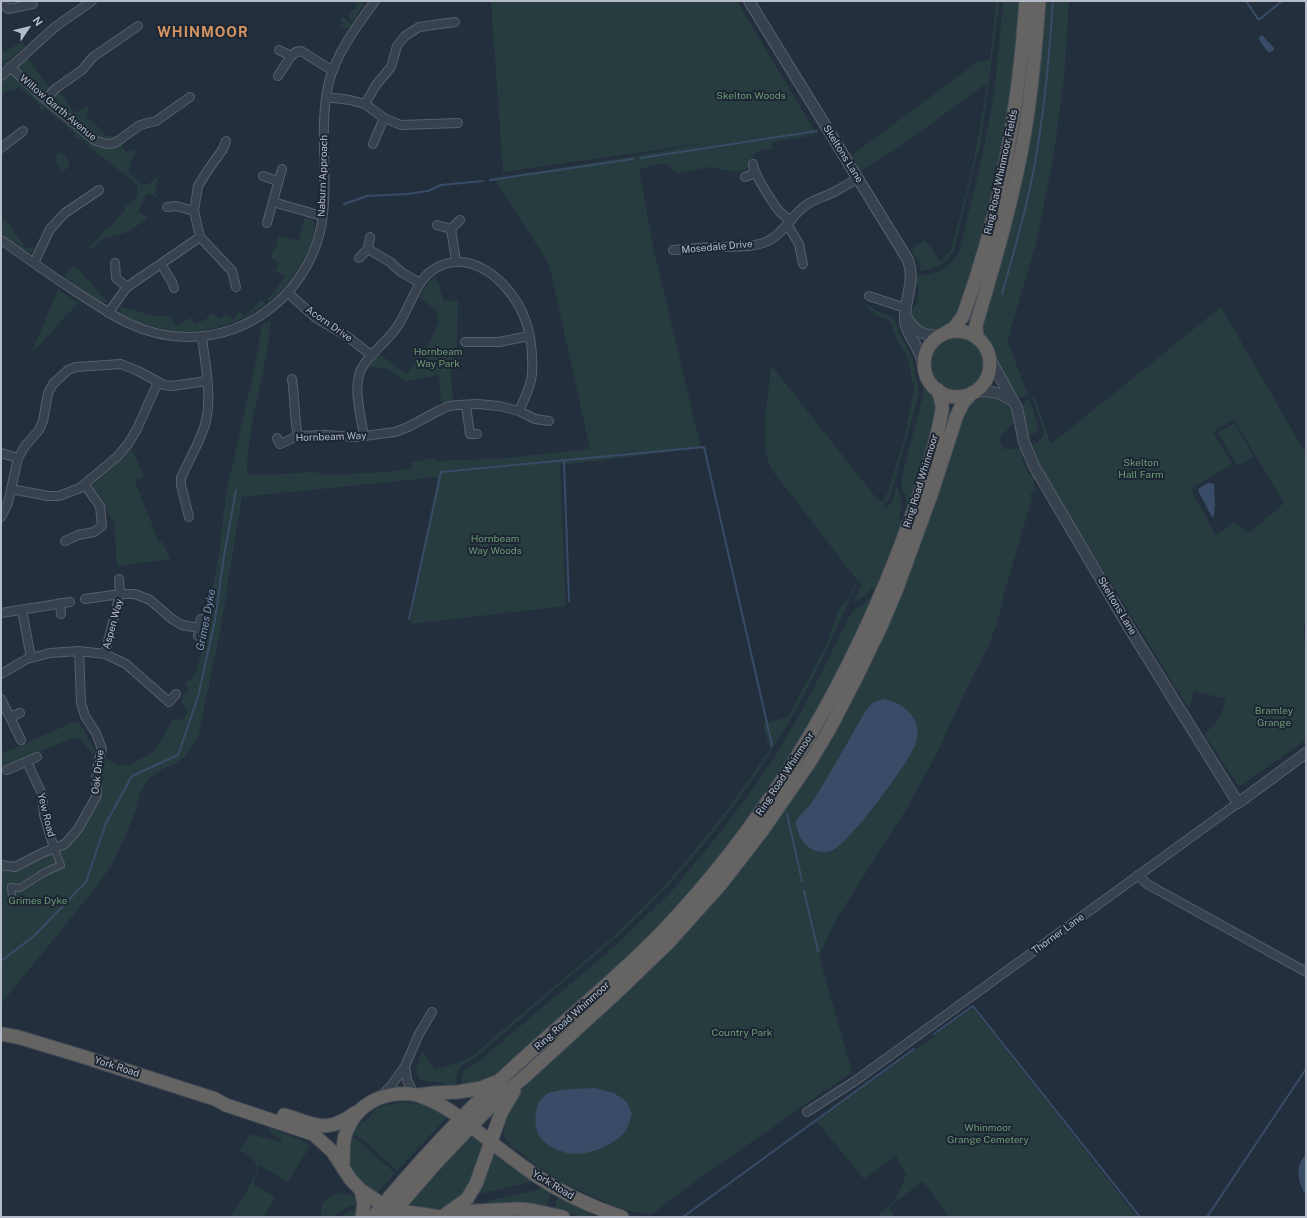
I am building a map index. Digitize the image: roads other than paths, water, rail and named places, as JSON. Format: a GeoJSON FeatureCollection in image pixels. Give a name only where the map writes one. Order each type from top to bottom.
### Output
{"type":"FeatureCollection","features":[{"type":"Feature","properties":{"kind":"highway","name":"Ring Road Whinmoor Fields"},"geometry":{"type":"LineString","coordinates":[[944,334],[954,328],[963,316],[993,220],[1013,119],[1023,49],[1026,1]]}},
{"type":"Feature","properties":{"kind":"highway","name":"Ring Road Whinmoor Fields"},"geometry":{"type":"LineString","coordinates":[[977,338],[976,325],[1007,216],[1025,130],[1039,1]]}},
{"type":"Feature","properties":{"kind":"highway"},"geometry":{"type":"LineString","coordinates":[[957,331],[965,332],[977,338],[986,348],[989,357],[989,373],[985,381],[973,392],[964,396],[945,394],[938,390],[928,379],[924,366],[927,351],[930,345],[944,334],[957,331]]}},
{"type":"Feature","properties":{"kind":"highway","name":"Ring Road Whinmoor"},"geometry":{"type":"LineString","coordinates":[[466,1122],[522,1080],[641,970],[696,913],[739,862],[786,798],[829,730],[857,676],[914,526],[941,417],[942,404],[938,390]]}},
{"type":"Feature","properties":{"kind":"highway","name":"Ring Road Whinmoor"},"geometry":{"type":"LineString","coordinates":[[914,526],[931,495],[957,415],[963,403],[973,392]]}},
{"type":"Feature","properties":{"kind":"highway","name":"Ring Road Whinmoor"},"geometry":{"type":"LineString","coordinates":[[466,1122],[501,1080],[659,935],[693,898],[727,857],[772,796],[811,734],[890,589]]}},
{"type":"Feature","properties":{"kind":"highway","name":"York Road"},"geometry":{"type":"LineString","coordinates":[[1,1028],[18,1037]]}},
{"type":"Feature","properties":{"kind":"highway","name":"York Road"},"geometry":{"type":"LineString","coordinates":[[1,1034],[18,1037],[215,1099],[226,1105],[313,1134],[330,1148],[351,1180],[361,1190],[389,1210]]}},
{"type":"Feature","properties":{"kind":"highway","name":"Ring Road Whinmoor"},"geometry":{"type":"LineString","coordinates":[[379,1098],[402,1094],[417,1095],[473,1090],[501,1080]]}},
{"type":"Feature","properties":{"kind":"highway","name":"Ring Road Whinmoor"},"geometry":{"type":"LineString","coordinates":[[441,1217],[459,1206],[467,1199],[478,1179],[501,1113],[510,1096],[522,1080]]}},
{"type":"Feature","properties":{"kind":"highway","name":"York Road"},"geometry":{"type":"LineString","coordinates":[[417,1095],[439,1104],[466,1122],[534,1174],[559,1190],[582,1202],[622,1217]]}},
{"type":"Feature","properties":{"kind":"highway","name":"York Road"},"geometry":{"type":"LineString","coordinates":[[215,1099],[227,1099],[325,1127],[344,1122],[367,1104],[379,1098]]}},
{"type":"Feature","properties":{"kind":"highway"},"geometry":{"type":"LineString","coordinates":[[343,1166],[345,1138],[358,1111]]}},
{"type":"Feature","properties":{"kind":"highway"},"geometry":{"type":"LineString","coordinates":[[373,1217],[389,1210],[466,1122]]}},
{"type":"Feature","properties":{"kind":"highway"},"geometry":{"type":"LineString","coordinates":[[361,1190],[364,1204],[362,1217]]}},
{"type":"Feature","properties":{"kind":"highway"},"geometry":{"type":"LineString","coordinates":[[389,1210],[441,1217],[477,1211],[518,1209],[532,1210],[563,1217]]}},
{"type":"Feature","properties":{"kind":"street"},"geometry":{"type":"LineString","coordinates":[[1,76],[55,27],[92,1]]}},
{"type":"Feature","properties":{"kind":"street","name":"Naburn Approach"},"geometry":{"type":"LineString","coordinates":[[1,240],[108,313],[131,325],[158,334],[186,338],[202,337],[226,332],[252,321],[272,307],[288,293],[300,278],[313,253],[320,232],[322,216],[324,114],[326,97],[333,71],[343,50],[375,1]]}},
{"type":"Feature","properties":{"kind":"street","name":"Skeltons Lane"},"geometry":{"type":"LineString","coordinates":[[749,1],[908,260],[911,274],[911,285],[905,311],[908,331],[917,347],[924,366]]}},
{"type":"Feature","properties":{"kind":"street"},"geometry":{"type":"LineString","coordinates":[[1,2],[8,9],[33,4]]}},
{"type":"Feature","properties":{"kind":"street"},"geometry":{"type":"LineString","coordinates":[[365,104],[376,85],[391,67],[397,46],[405,36],[419,27],[455,22]]}},
{"type":"Feature","properties":{"kind":"street"},"geometry":{"type":"LineString","coordinates":[[46,100],[56,89],[82,70],[93,57],[138,26]]}},
{"type":"Feature","properties":{"kind":"street"},"geometry":{"type":"LineString","coordinates":[[279,50],[291,56]]}},
{"type":"Feature","properties":{"kind":"street"},"geometry":{"type":"LineString","coordinates":[[278,76],[291,56],[296,52],[301,51],[333,71]]}},
{"type":"Feature","properties":{"kind":"street","name":"Willow Garth Avenue"},"geometry":{"type":"LineString","coordinates":[[10,67],[46,100],[96,141],[107,144],[115,143],[140,125],[156,121],[190,97]]}},
{"type":"Feature","properties":{"kind":"street"},"geometry":{"type":"LineString","coordinates":[[326,97],[350,100],[365,104],[384,118],[400,125],[458,123]]}},
{"type":"Feature","properties":{"kind":"street"},"geometry":{"type":"LineString","coordinates":[[373,144],[384,118]]}},
{"type":"Feature","properties":{"kind":"street"},"geometry":{"type":"LineString","coordinates":[[1,148],[23,131]]}},
{"type":"Feature","properties":{"kind":"street"},"geometry":{"type":"LineString","coordinates":[[226,141],[223,149],[198,186],[194,211],[200,237],[232,271],[236,287]]}},
{"type":"Feature","properties":{"kind":"street"},"geometry":{"type":"LineString","coordinates":[[753,164],[755,173],[780,212],[789,222],[799,244],[804,264]]}},
{"type":"Feature","properties":{"kind":"street"},"geometry":{"type":"LineString","coordinates":[[267,223],[282,169]]}},
{"type":"Feature","properties":{"kind":"street"},"geometry":{"type":"LineString","coordinates":[[745,177],[755,173]]}},
{"type":"Feature","properties":{"kind":"street"},"geometry":{"type":"LineString","coordinates":[[263,176],[278,181]]}},
{"type":"Feature","properties":{"kind":"street","name":"Mosedale Drive"},"geometry":{"type":"LineString","coordinates":[[674,250],[710,247],[730,248],[767,241],[778,235],[798,212],[816,199],[833,192],[858,178]]}},
{"type":"Feature","properties":{"kind":"street"},"geometry":{"type":"LineString","coordinates":[[34,263],[50,229],[65,213],[99,190]]}},
{"type":"Feature","properties":{"kind":"street"},"geometry":{"type":"LineString","coordinates":[[273,202],[322,216]]}},
{"type":"Feature","properties":{"kind":"street"},"geometry":{"type":"LineString","coordinates":[[167,207],[176,206],[194,211]]}},
{"type":"Feature","properties":{"kind":"street"},"geometry":{"type":"LineString","coordinates":[[451,229],[460,220]]}},
{"type":"Feature","properties":{"kind":"street"},"geometry":{"type":"LineString","coordinates":[[437,225],[451,229]]}},
{"type":"Feature","properties":{"kind":"street"},"geometry":{"type":"LineString","coordinates":[[451,229],[456,261]]}},
{"type":"Feature","properties":{"kind":"street"},"geometry":{"type":"LineString","coordinates":[[108,313],[127,286],[200,237]]}},
{"type":"Feature","properties":{"kind":"street"},"geometry":{"type":"LineString","coordinates":[[359,258],[368,249],[370,237]]}},
{"type":"Feature","properties":{"kind":"street"},"geometry":{"type":"LineString","coordinates":[[368,249],[420,283]]}},
{"type":"Feature","properties":{"kind":"street"},"geometry":{"type":"LineString","coordinates":[[364,436],[357,390],[359,372],[364,364],[402,320],[425,276],[440,265],[456,261],[481,268],[502,283],[508,289],[523,314],[529,336],[532,359],[530,382],[519,411]]}},
{"type":"Feature","properties":{"kind":"street"},"geometry":{"type":"LineString","coordinates":[[115,263],[116,278],[127,286]]}},
{"type":"Feature","properties":{"kind":"street"},"geometry":{"type":"LineString","coordinates":[[161,264],[174,288]]}},
{"type":"Feature","properties":{"kind":"street","name":"Acorn Drive"},"geometry":{"type":"LineString","coordinates":[[288,293],[316,318],[348,337],[371,356]]}},
{"type":"Feature","properties":{"kind":"street"},"geometry":{"type":"LineString","coordinates":[[869,296],[905,311],[913,328],[920,333],[929,336],[944,334]]}},
{"type":"Feature","properties":{"kind":"street"},"geometry":{"type":"LineString","coordinates":[[465,342],[499,342],[529,336]]}},
{"type":"Feature","properties":{"kind":"street"},"geometry":{"type":"LineString","coordinates":[[189,517],[181,486],[182,478],[201,436],[206,422],[209,406],[202,337]]}},
{"type":"Feature","properties":{"kind":"street","name":"Skeltons Lane"},"geometry":{"type":"LineString","coordinates":[[989,357],[1018,413],[1024,442],[1034,466],[1128,626],[1238,803]]}},
{"type":"Feature","properties":{"kind":"street"},"geometry":{"type":"LineString","coordinates":[[1,517],[8,503],[18,458],[25,446],[39,430],[45,411],[45,402],[53,384],[68,370],[103,361],[121,364],[158,382],[172,386],[207,381]]}},
{"type":"Feature","properties":{"kind":"street"},"geometry":{"type":"LineString","coordinates":[[292,379],[295,396],[295,420],[298,436]]}},
{"type":"Feature","properties":{"kind":"street"},"geometry":{"type":"LineString","coordinates":[[11,489],[48,496],[59,496],[80,488],[118,456],[128,444],[137,429],[158,382]]}},
{"type":"Feature","properties":{"kind":"street"},"geometry":{"type":"LineString","coordinates":[[973,392],[996,392],[1013,401]]}},
{"type":"Feature","properties":{"kind":"street"},"geometry":{"type":"LineString","coordinates":[[466,405],[470,434],[477,434]]}},
{"type":"Feature","properties":{"kind":"street","name":"Hornbeam Way"},"geometry":{"type":"LineString","coordinates":[[276,438],[280,444],[298,436],[325,435],[350,437],[394,432],[408,427],[449,406],[488,405],[519,411],[535,419],[549,421]]}},
{"type":"Feature","properties":{"kind":"street"},"geometry":{"type":"LineString","coordinates":[[1,453],[18,458]]}},
{"type":"Feature","properties":{"kind":"street"},"geometry":{"type":"LineString","coordinates":[[65,541],[78,535],[94,532],[102,526],[100,506],[85,484]]}},
{"type":"Feature","properties":{"kind":"street","name":"Aspen Way"},"geometry":{"type":"LineString","coordinates":[[105,654],[120,594],[118,579]]}},
{"type":"Feature","properties":{"kind":"street"},"geometry":{"type":"LineString","coordinates":[[85,599],[120,594]]}},
{"type":"Feature","properties":{"kind":"street","name":"Aspen Way"},"geometry":{"type":"LineString","coordinates":[[120,594],[135,594],[150,600],[172,619],[198,632],[201,619]]}},
{"type":"Feature","properties":{"kind":"street"},"geometry":{"type":"LineString","coordinates":[[1,613],[70,602]]}},
{"type":"Feature","properties":{"kind":"street"},"geometry":{"type":"LineString","coordinates":[[60,603],[61,614]]}},
{"type":"Feature","properties":{"kind":"street"},"geometry":{"type":"LineString","coordinates":[[22,610],[31,658]]}},
{"type":"Feature","properties":{"kind":"street"},"geometry":{"type":"LineString","coordinates":[[1,674],[16,664],[31,658],[50,653],[79,651],[105,654],[126,664],[172,704],[176,694]]}},
{"type":"Feature","properties":{"kind":"street","name":"Oak Drive"},"geometry":{"type":"LineString","coordinates":[[1,865],[15,867],[54,848],[66,844],[78,829],[96,795],[98,763],[102,749],[96,733],[85,716],[81,703],[79,651]]}},
{"type":"Feature","properties":{"kind":"street"},"geometry":{"type":"LineString","coordinates":[[1,699],[21,740]]}},
{"type":"Feature","properties":{"kind":"street"},"geometry":{"type":"LineString","coordinates":[[10,717],[20,713]]}},
{"type":"Feature","properties":{"kind":"street","name":"Thorner Lane"},"geometry":{"type":"LineString","coordinates":[[807,1112],[854,1081],[1238,803],[1306,752]]}},
{"type":"Feature","properties":{"kind":"street"},"geometry":{"type":"LineString","coordinates":[[7,770],[37,757]]}},
{"type":"Feature","properties":{"kind":"street","name":"Yew Road"},"geometry":{"type":"LineString","coordinates":[[27,762],[42,794],[44,816],[54,848]]}},
{"type":"Feature","properties":{"kind":"street"},"geometry":{"type":"LineString","coordinates":[[12,898],[11,887],[20,888],[45,872],[61,865],[54,848]]}},
{"type":"Feature","properties":{"kind":"street"},"geometry":{"type":"LineString","coordinates":[[1138,875],[1146,884],[1306,972]]}},
{"type":"Feature","properties":{"kind":"street"},"geometry":{"type":"LineString","coordinates":[[379,1098],[392,1086],[405,1066],[418,1034],[432,1012]]}},
{"type":"Feature","properties":{"kind":"street"},"geometry":{"type":"LineString","coordinates":[[405,1066],[407,1080],[417,1095]]}},
{"type":"Feature","properties":{"kind":"water"},"geometry":{"type":"Polygon","coordinates":[[[1262,35],[1274,48],[1271,52],[1268,52],[1259,40],[1262,35]]]}},
{"type":"Feature","properties":{"kind":"water"},"geometry":{"type":"Polygon","coordinates":[[[1208,483],[1214,484],[1215,504],[1214,516],[1212,517],[1198,491],[1199,488],[1208,483]]]}},
{"type":"Feature","properties":{"kind":"water"},"geometry":{"type":"Polygon","coordinates":[[[883,699],[905,708],[915,720],[918,735],[916,743],[903,767],[892,783],[852,833],[833,850],[822,852],[812,850],[801,839],[796,822],[800,815],[811,804],[866,710],[873,703],[883,699]]]}},
{"type":"Feature","properties":{"kind":"water"},"geometry":{"type":"Polygon","coordinates":[[[595,1088],[614,1093],[627,1102],[632,1114],[628,1126],[623,1134],[605,1147],[579,1154],[561,1151],[548,1145],[537,1132],[535,1119],[537,1106],[542,1098],[546,1094],[560,1090],[595,1088]]]}},
{"type":"Feature","properties":{"kind":"water"},"geometry":{"type":"Polygon","coordinates":[[[1306,1155],[1306,1195],[1299,1180],[1298,1174],[1302,1159],[1306,1155]]]}},
{"type":"Feature","properties":{"kind":"waterway"},"geometry":{"type":"LineString","coordinates":[[1002,294],[1024,213],[1037,152],[1046,83],[1053,1]]}},
{"type":"Feature","properties":{"kind":"waterway"},"geometry":{"type":"LineString","coordinates":[[1246,1],[1258,19],[1282,1]]}},
{"type":"Feature","properties":{"kind":"waterway"},"geometry":{"type":"LineString","coordinates":[[641,158],[817,131]]}},
{"type":"Feature","properties":{"kind":"waterway"},"geometry":{"type":"LineString","coordinates":[[490,180],[633,159]]}},
{"type":"Feature","properties":{"kind":"waterway"},"geometry":{"type":"LineString","coordinates":[[344,204],[367,196],[407,194],[428,191],[441,185],[483,181]]}},
{"type":"Feature","properties":{"kind":"waterway"},"geometry":{"type":"LineString","coordinates":[[409,619],[441,472],[704,447],[772,745]]}},
{"type":"Feature","properties":{"kind":"waterway"},"geometry":{"type":"LineString","coordinates":[[564,461],[569,601]]}},
{"type":"Feature","properties":{"kind":"waterway","name":"Grimes Dyke"},"geometry":{"type":"LineString","coordinates":[[1,961],[34,936],[86,882],[106,823],[132,776],[178,755],[198,697],[215,620],[224,556],[236,490]]}},
{"type":"Feature","properties":{"kind":"waterway"},"geometry":{"type":"LineString","coordinates":[[787,814],[802,881]]}},
{"type":"Feature","properties":{"kind":"waterway"},"geometry":{"type":"LineString","coordinates":[[804,891],[818,951]]}},
{"type":"Feature","properties":{"kind":"waterway"},"geometry":{"type":"LineString","coordinates":[[934,1034],[973,1006],[1140,1217]]}},
{"type":"Feature","properties":{"kind":"waterway"},"geometry":{"type":"LineString","coordinates":[[683,1217],[914,1049]]}},
{"type":"Feature","properties":{"kind":"waterway"},"geometry":{"type":"LineString","coordinates":[[1207,1217],[1306,1069]]}},
{"type":"Feature","properties":{"kind":"district","name":"WHINMOOR"},"geometry":{"type":"Point","coordinates":[203,33]}},
{"type":"Feature","properties":{"kind":"park label","name":"Skelton Woods"},"geometry":{"type":"Point","coordinates":[751,96]}},
{"type":"Feature","properties":{"kind":"park label","name":"Hornbeam Way Park"},"geometry":{"type":"Point","coordinates":[438,358]}},
{"type":"Feature","properties":{"kind":"park label","name":"Skelton Hall Farm"},"geometry":{"type":"Point","coordinates":[1141,468]}},
{"type":"Feature","properties":{"kind":"park label","name":"Hornbeam Way Woods"},"geometry":{"type":"Point","coordinates":[495,544]}},
{"type":"Feature","properties":{"kind":"park label","name":"Bramley Grange"},"geometry":{"type":"Point","coordinates":[1274,716]}},
{"type":"Feature","properties":{"kind":"park label","name":"Country Park"},"geometry":{"type":"Point","coordinates":[742,1033]}},
{"type":"Feature","properties":{"kind":"park label","name":"Whinmoor Grange Cemetery"},"geometry":{"type":"Point","coordinates":[988,1134]}}]}
